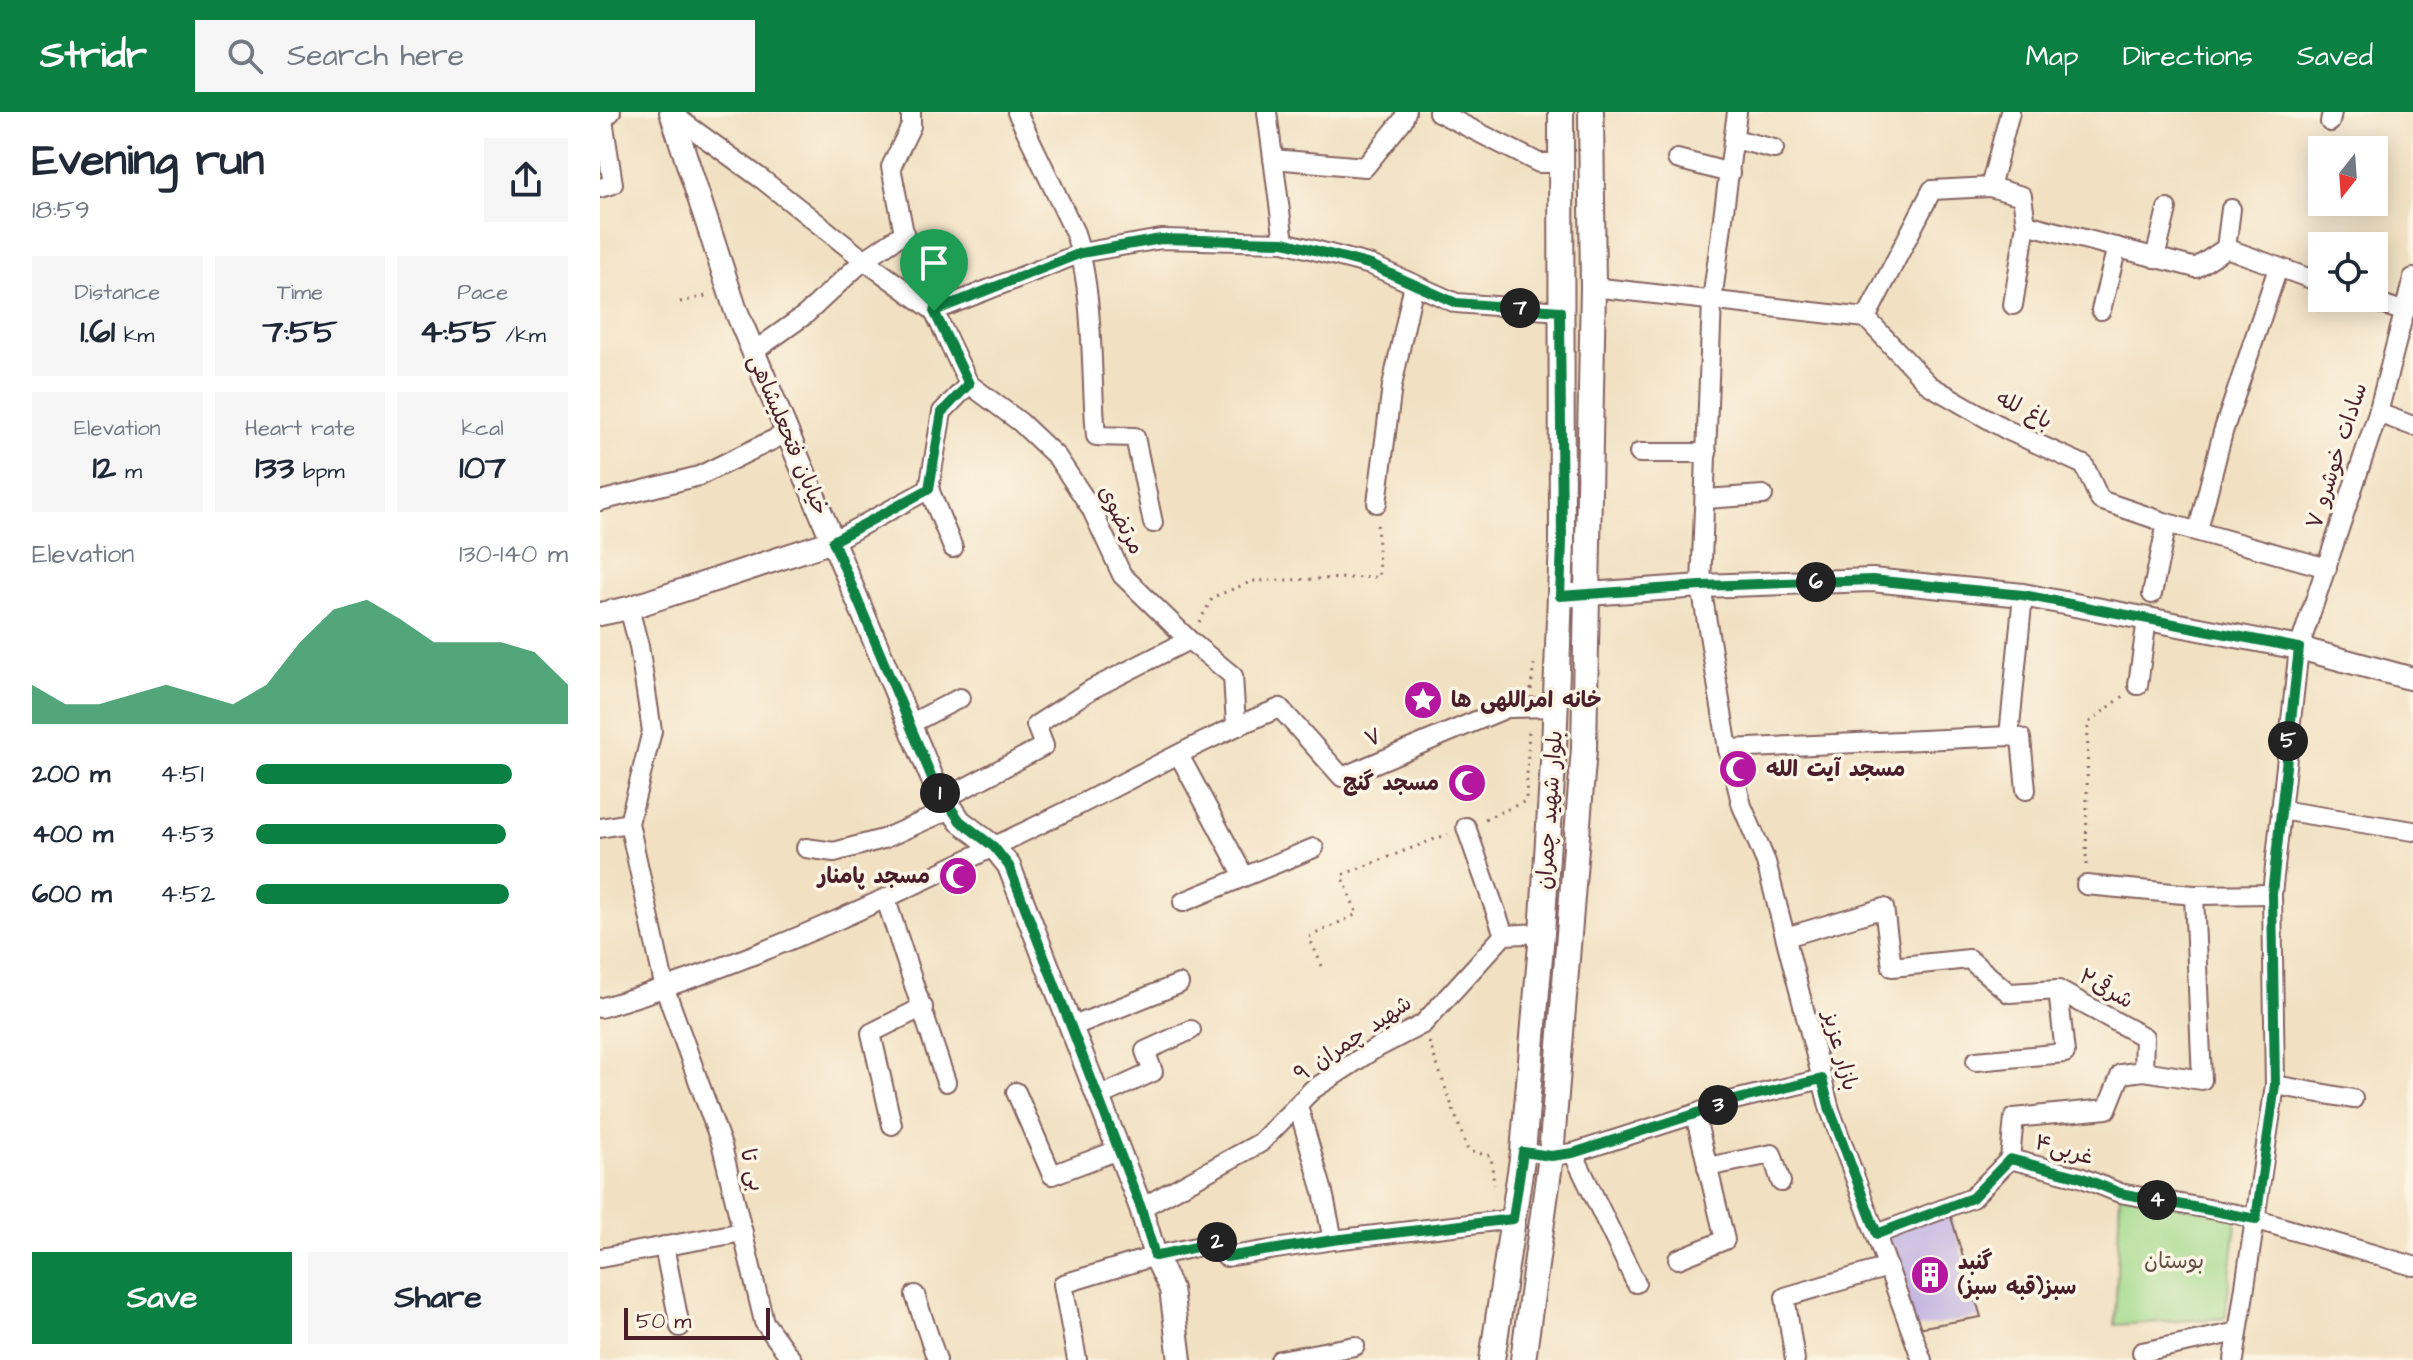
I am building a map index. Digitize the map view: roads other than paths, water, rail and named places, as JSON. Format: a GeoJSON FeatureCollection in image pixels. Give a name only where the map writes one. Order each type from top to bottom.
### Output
{"type":"FeatureCollection","features":[{"type":"Feature","properties":{"kind":"main road","name":"بلوار شهید چمران"},"geometry":{"type":"LineString","coordinates":[[1492,1360],[1523,1152],[1542,933],[1556,707],[1562,542],[1561,112]]}},
{"type":"Feature","properties":{"kind":"main road","name":"بلوار شهید چمران"},"geometry":{"type":"LineString","coordinates":[[1523,1360],[1562,1154],[1584,749],[1593,287],[1591,112]]}},
{"type":"Feature","properties":{"kind":"main road"},"geometry":{"type":"LineString","coordinates":[[1523,1152],[1562,1154]]}},
{"type":"Feature","properties":{"kind":"street"},"geometry":{"type":"LineString","coordinates":[[600,188],[613,184],[603,120],[611,112]]}},
{"type":"Feature","properties":{"kind":"street"},"geometry":{"type":"LineString","coordinates":[[753,352],[805,315],[864,260],[904,233],[891,167],[911,126],[911,112]]}},
{"type":"Feature","properties":{"kind":"street"},"geometry":{"type":"LineString","coordinates":[[1017,112],[1075,233],[1081,253],[1089,317],[1096,436],[1135,437],[1153,523]]}},
{"type":"Feature","properties":{"kind":"street"},"geometry":{"type":"LineString","coordinates":[[1267,112],[1284,242]]}},
{"type":"Feature","properties":{"kind":"street"},"geometry":{"type":"LineString","coordinates":[[1438,112],[1539,163],[1560,163]]}},
{"type":"Feature","properties":{"kind":"street","name":"بازار عزیز"},"geometry":{"type":"LineString","coordinates":[[1737,112],[1712,301],[1701,586],[1728,749],[1742,806],[1766,862],[1830,1110],[1922,1360]]}},
{"type":"Feature","properties":{"kind":"street"},"geometry":{"type":"LineString","coordinates":[[1990,187],[2010,112]]}},
{"type":"Feature","properties":{"kind":"street"},"geometry":{"type":"LineString","coordinates":[[671,113],[934,311],[969,384],[942,412],[929,489],[953,548]]}},
{"type":"Feature","properties":{"kind":"street","name":"خیابان فتحعلیشاهی"},"geometry":{"type":"LineString","coordinates":[[671,113],[729,290],[753,352],[935,785],[960,821],[994,847],[1009,866],[1141,1208],[1155,1256],[1171,1289],[1180,1360]]}},
{"type":"Feature","properties":{"kind":"street"},"geometry":{"type":"LineString","coordinates":[[1273,159],[1365,167],[1404,116]]}},
{"type":"Feature","properties":{"kind":"street"},"geometry":{"type":"LineString","coordinates":[[1734,139],[1774,149]]}},
{"type":"Feature","properties":{"kind":"street"},"geometry":{"type":"LineString","coordinates":[[1677,159],[1730,173]]}},
{"type":"Feature","properties":{"kind":"street"},"geometry":{"type":"LineString","coordinates":[[1593,287],[1866,318],[1932,190],[1990,187],[2022,196],[2026,224],[2013,305]]}},
{"type":"Feature","properties":{"kind":"street"},"geometry":{"type":"LineString","coordinates":[[2155,258],[2167,209]]}},
{"type":"Feature","properties":{"kind":"street"},"geometry":{"type":"LineString","coordinates":[[2026,224],[2196,268],[2226,248],[2231,209]]}},
{"type":"Feature","properties":{"kind":"street"},"geometry":{"type":"LineString","coordinates":[[934,311],[1081,253],[1161,239],[1284,242],[1371,265],[1456,303],[1560,311]]}},
{"type":"Feature","properties":{"kind":"street"},"geometry":{"type":"LineString","coordinates":[[2101,310],[2117,247]]}},
{"type":"Feature","properties":{"kind":"street"},"geometry":{"type":"LineString","coordinates":[[2226,248],[2308,278]]}},
{"type":"Feature","properties":{"kind":"street"},"geometry":{"type":"LineString","coordinates":[[2198,530],[2223,432],[2278,268]]}},
{"type":"Feature","properties":{"kind":"street","name":"سادات خوشرو ۷"},"geometry":{"type":"LineString","coordinates":[[2234,1360],[2275,1085],[2272,894],[2299,648],[2378,413],[2413,278]]}},
{"type":"Feature","properties":{"kind":"street"},"geometry":{"type":"LineString","coordinates":[[1377,503],[1392,386],[1414,284]]}},
{"type":"Feature","properties":{"kind":"street"},"geometry":{"type":"LineString","coordinates":[[2388,306],[2405,312]]}},
{"type":"Feature","properties":{"kind":"street","name":"باغ لله"},"geometry":{"type":"LineString","coordinates":[[1866,318],[1929,385],[2007,430],[2084,465],[2100,500],[2167,523],[2327,568]]}},
{"type":"Feature","properties":{"kind":"street","name":"مرتضوی"},"geometry":{"type":"LineString","coordinates":[[969,384],[1020,422],[1057,457],[1091,508],[1122,575],[1189,640],[1233,676],[1236,725]]}},
{"type":"Feature","properties":{"kind":"street"},"geometry":{"type":"LineString","coordinates":[[2378,413],[2413,426]]}},
{"type":"Feature","properties":{"kind":"street"},"geometry":{"type":"LineString","coordinates":[[600,501],[699,476],[787,433]]}},
{"type":"Feature","properties":{"kind":"street"},"geometry":{"type":"LineString","coordinates":[[1639,453],[1707,453]]}},
{"type":"Feature","properties":{"kind":"street"},"geometry":{"type":"LineString","coordinates":[[600,614],[629,608],[833,541],[929,489]]}},
{"type":"Feature","properties":{"kind":"street"},"geometry":{"type":"LineString","coordinates":[[1705,499],[1763,495]]}},
{"type":"Feature","properties":{"kind":"street"},"geometry":{"type":"LineString","coordinates":[[2152,594],[2167,523]]}},
{"type":"Feature","properties":{"kind":"street"},"geometry":{"type":"LineString","coordinates":[[1560,596],[1701,586],[1872,580],[2023,595],[2299,648],[2413,679]]}},
{"type":"Feature","properties":{"kind":"street"},"geometry":{"type":"LineString","coordinates":[[2009,736],[2023,595]]}},
{"type":"Feature","properties":{"kind":"street"},"geometry":{"type":"LineString","coordinates":[[600,828],[629,823],[652,731],[639,646],[629,608]]}},
{"type":"Feature","properties":{"kind":"street"},"geometry":{"type":"LineString","coordinates":[[2138,685],[2147,619]]}},
{"type":"Feature","properties":{"kind":"street"},"geometry":{"type":"LineString","coordinates":[[806,848],[834,852],[883,839],[948,804],[1044,746],[1036,725],[1092,689],[1189,640]]}},
{"type":"Feature","properties":{"kind":"street"},"geometry":{"type":"LineString","coordinates":[[910,724],[960,698]]}},
{"type":"Feature","properties":{"kind":"street","name":"۷"},"geometry":{"type":"LineString","coordinates":[[1236,725],[1280,708],[1342,777],[1507,708],[1556,707]]}},
{"type":"Feature","properties":{"kind":"street"},"geometry":{"type":"LineString","coordinates":[[600,1008],[665,989],[886,900],[1236,725]]}},
{"type":"Feature","properties":{"kind":"street"},"geometry":{"type":"LineString","coordinates":[[1728,749],[2009,736],[2021,738],[2026,790]]}},
{"type":"Feature","properties":{"kind":"street"},"geometry":{"type":"LineString","coordinates":[[1179,755],[1244,876]]}},
{"type":"Feature","properties":{"kind":"street"},"geometry":{"type":"LineString","coordinates":[[2280,810],[2413,831]]}},
{"type":"Feature","properties":{"kind":"street","name":"بی تا"},"geometry":{"type":"LineString","coordinates":[[629,823],[665,989],[722,1146],[764,1322],[792,1360]]}},
{"type":"Feature","properties":{"kind":"street"},"geometry":{"type":"LineString","coordinates":[[1466,827],[1504,935],[1542,933]]}},
{"type":"Feature","properties":{"kind":"street"},"geometry":{"type":"LineString","coordinates":[[1183,902],[1314,848]]}},
{"type":"Feature","properties":{"kind":"street"},"geometry":{"type":"LineString","coordinates":[[2086,885],[2194,895],[2272,894]]}},
{"type":"Feature","properties":{"kind":"street"},"geometry":{"type":"LineString","coordinates":[[2010,1159],[2014,1118],[2107,1109],[2121,1074],[2143,1071],[2202,1080],[2194,895]]}},
{"type":"Feature","properties":{"kind":"street"},"geometry":{"type":"LineString","coordinates":[[886,900],[946,1082]]}},
{"type":"Feature","properties":{"kind":"street","name":"شرقی۲"},"geometry":{"type":"LineString","coordinates":[[1786,937],[1884,908],[1892,967],[1969,959],[2009,993],[2058,990],[2144,1037],[2143,1071]]}},
{"type":"Feature","properties":{"kind":"street","name":"شهید چمران ۹"},"geometry":{"type":"LineString","coordinates":[[1141,1208],[1260,1143],[1312,1090],[1373,1050],[1423,1024],[1504,935]]}},
{"type":"Feature","properties":{"kind":"street"},"geometry":{"type":"LineString","coordinates":[[1071,1027],[1179,984]]}},
{"type":"Feature","properties":{"kind":"street"},"geometry":{"type":"LineString","coordinates":[[1976,1061],[2065,1053],[2058,990]]}},
{"type":"Feature","properties":{"kind":"street"},"geometry":{"type":"LineString","coordinates":[[892,1125],[871,1033],[923,1007]]}},
{"type":"Feature","properties":{"kind":"street"},"geometry":{"type":"LineString","coordinates":[[1098,1097],[1153,1072],[1145,1051],[1191,1030]]}},
{"type":"Feature","properties":{"kind":"street"},"geometry":{"type":"LineString","coordinates":[[1636,1283],[1562,1154],[1726,1102],[1822,1079]]}},
{"type":"Feature","properties":{"kind":"street"},"geometry":{"type":"LineString","coordinates":[[2275,1085],[2353,1099]]}},
{"type":"Feature","properties":{"kind":"street"},"geometry":{"type":"LineString","coordinates":[[1016,1092],[1052,1175],[1118,1150]]}},
{"type":"Feature","properties":{"kind":"street"},"geometry":{"type":"LineString","coordinates":[[1298,1106],[1323,1192],[1333,1240]]}},
{"type":"Feature","properties":{"kind":"street"},"geometry":{"type":"LineString","coordinates":[[1678,1259],[1725,1240],[1695,1114]]}},
{"type":"Feature","properties":{"kind":"street"},"geometry":{"type":"LineString","coordinates":[[1707,1167],[1772,1154],[1781,1182]]}},
{"type":"Feature","properties":{"kind":"street","name":"غربی۴"},"geometry":{"type":"LineString","coordinates":[[1877,1234],[1972,1198],[2010,1159],[2080,1177],[2120,1193],[2256,1219],[2413,1266]]}},
{"type":"Feature","properties":{"kind":"street"},"geometry":{"type":"LineString","coordinates":[[1077,1360],[1063,1284],[1155,1256],[1223,1241],[1226,1257],[1333,1240],[1513,1219]]}},
{"type":"Feature","properties":{"kind":"street"},"geometry":{"type":"LineString","coordinates":[[600,1237],[602,1257],[743,1232]]}},
{"type":"Feature","properties":{"kind":"street"},"geometry":{"type":"LineString","coordinates":[[664,1246],[680,1327]]}},
{"type":"Feature","properties":{"kind":"street"},"geometry":{"type":"LineString","coordinates":[[1795,1360],[1785,1297],[1888,1267]]}},
{"type":"Feature","properties":{"kind":"street"},"geometry":{"type":"LineString","coordinates":[[915,1295],[937,1360]]}},
{"type":"Feature","properties":{"kind":"street"},"geometry":{"type":"LineString","coordinates":[[2142,1352],[2238,1332]]}},
{"type":"Feature","properties":{"kind":"street"},"geometry":{"type":"LineString","coordinates":[[1280,1360],[1355,1346]]}},
{"type":"Feature","properties":{"kind":"place","name":"خانه امراللهی ها"},"geometry":{"type":"Point","coordinates":[1423,700]}},
{"type":"Feature","properties":{"kind":"place","name":"مسجد آیت الله"},"geometry":{"type":"Point","coordinates":[1738,769]}},
{"type":"Feature","properties":{"kind":"place","name":"مسجد گنج"},"geometry":{"type":"Point","coordinates":[1467,783]}},
{"type":"Feature","properties":{"kind":"place","name":"مسجد پامنار"},"geometry":{"type":"Point","coordinates":[958,876]}},
{"type":"Feature","properties":{"kind":"place","name":"گنبد سبز(قبه سبز)"},"geometry":{"type":"Point","coordinates":[1930,1275]}},
{"type":"Feature","properties":{"kind":"park label","name":"بوستان"},"geometry":{"type":"Point","coordinates":[2174,1261]}}]}
